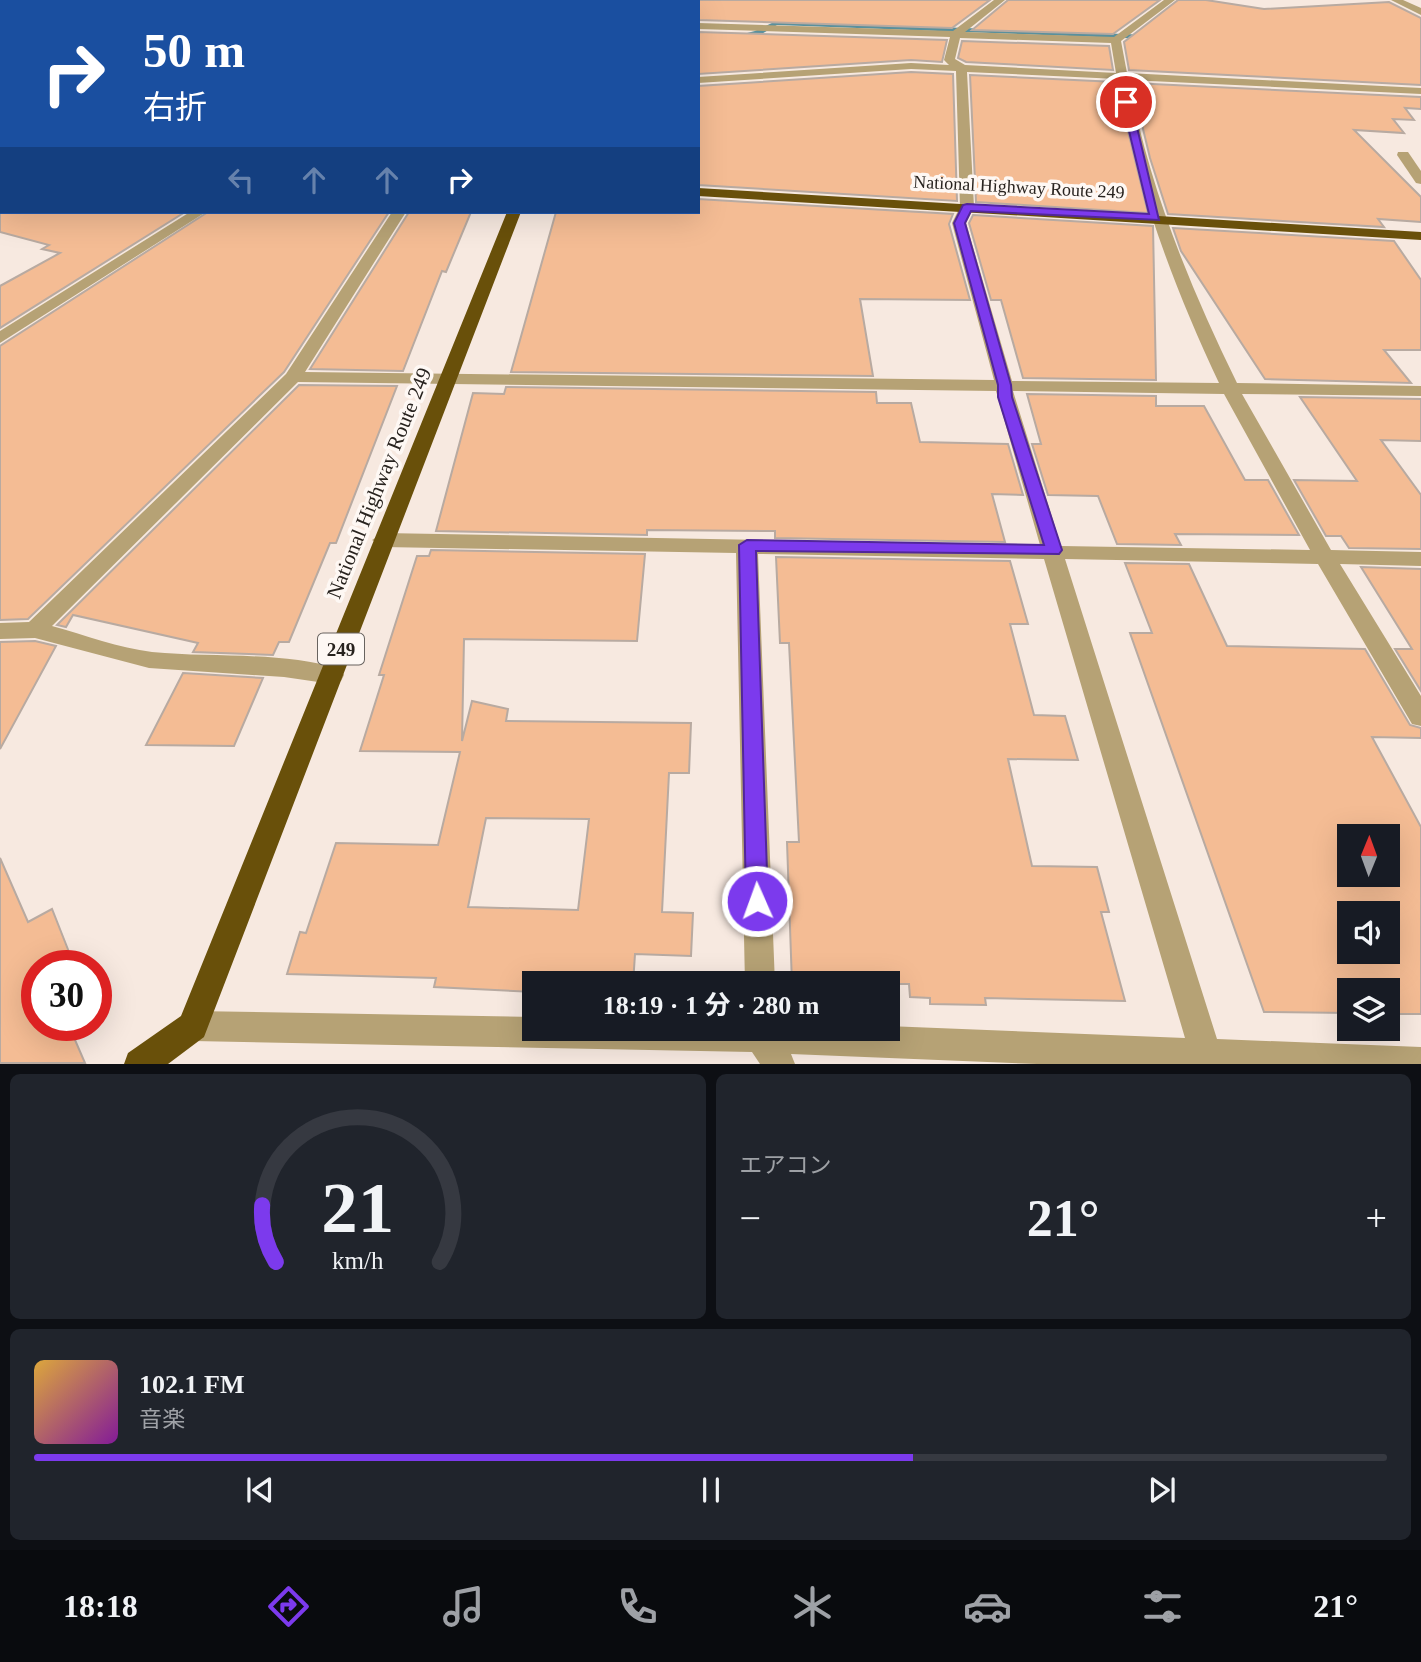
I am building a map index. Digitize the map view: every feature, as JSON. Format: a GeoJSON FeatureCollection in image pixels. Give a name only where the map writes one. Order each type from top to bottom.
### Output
{"type":"FeatureCollection","features":[{"type":"Feature","properties":{"kind":"highway","name":"National Highway Route 249"},"geometry":{"type":"LineString","coordinates":[[700,191],[1421,236]]}},
{"type":"Feature","properties":{"kind":"highway","name":"National Highway Route 249"},"geometry":{"type":"LineString","coordinates":[[193,1026],[513,214]]}},
{"type":"Feature","properties":{"kind":"highway"},"geometry":{"type":"LineString","coordinates":[[139,1063],[193,1026]]}},
{"type":"Feature","properties":{"kind":"street"},"geometry":{"type":"LineString","coordinates":[[961,67],[949,60],[961,31],[1000,0]]}},
{"type":"Feature","properties":{"kind":"street"},"geometry":{"type":"LineString","coordinates":[[700,26],[1118,37],[1170,0]]}},
{"type":"Feature","properties":{"kind":"street"},"geometry":{"type":"LineString","coordinates":[[1396,0],[1421,12]]}},
{"type":"Feature","properties":{"kind":"street"},"geometry":{"type":"LineString","coordinates":[[1118,37],[1120,76],[1155,218],[1228,389],[1421,716]]}},
{"type":"Feature","properties":{"kind":"street"},"geometry":{"type":"LineString","coordinates":[[700,80],[912,66],[1421,91]]}},
{"type":"Feature","properties":{"kind":"street"},"geometry":{"type":"LineString","coordinates":[[961,67],[967,207],[959,223],[1004,385],[1005,397],[1208,1058]]}},
{"type":"Feature","properties":{"kind":"street"},"geometry":{"type":"LineString","coordinates":[[1403,155],[1421,180]]}},
{"type":"Feature","properties":{"kind":"street"},"geometry":{"type":"LineString","coordinates":[[0,338],[197,214]]}},
{"type":"Feature","properties":{"kind":"street"},"geometry":{"type":"LineString","coordinates":[[35,630],[293,377],[398,214]]}},
{"type":"Feature","properties":{"kind":"street"},"geometry":{"type":"LineString","coordinates":[[293,377],[1421,391]]}},
{"type":"Feature","properties":{"kind":"street"},"geometry":{"type":"LineString","coordinates":[[383,540],[1054,550],[1421,559]]}},
{"type":"Feature","properties":{"kind":"street"},"geometry":{"type":"LineString","coordinates":[[747,545],[760,971]]}},
{"type":"Feature","properties":{"kind":"street"},"geometry":{"type":"LineString","coordinates":[[0,631],[35,630],[149,660],[284,668],[332,675]]}},
{"type":"Feature","properties":{"kind":"street"},"geometry":{"type":"LineString","coordinates":[[193,1026],[1421,1063]]}},
{"type":"Feature","properties":{"kind":"building"},"geometry":{"type":"Polygon","coordinates":[[[700,0],[990,0],[952,28],[700,20],[700,0]]]}},
{"type":"Feature","properties":{"kind":"building"},"geometry":{"type":"Polygon","coordinates":[[[1008,0],[1160,0],[1113,34],[972,30],[1008,0]]]}},
{"type":"Feature","properties":{"kind":"building"},"geometry":{"type":"Polygon","coordinates":[[[1178,0],[1206,0],[1264,9],[1389,2],[1421,18],[1421,85],[1129,70],[1124,42],[1178,0]]]}},
{"type":"Feature","properties":{"kind":"building"},"geometry":{"type":"Polygon","coordinates":[[[700,32],[947,40],[942,62],[911,60],[700,74],[700,32]]]}},
{"type":"Feature","properties":{"kind":"building"},"geometry":{"type":"Polygon","coordinates":[[[962,41],[1109,46],[1113,70],[966,62],[958,58],[962,41]]]}},
{"type":"Feature","properties":{"kind":"building"},"geometry":{"type":"Polygon","coordinates":[[[911,72],[953,74],[957,201],[700,185],[700,86],[911,72]]]}},
{"type":"Feature","properties":{"kind":"building"},"geometry":{"type":"Polygon","coordinates":[[[970,75],[1116,82],[1148,213],[976,202],[970,75]]]}},
{"type":"Feature","properties":{"kind":"building"},"geometry":{"type":"Polygon","coordinates":[[[1132,83],[1421,97],[1421,109],[1405,108],[1414,120],[1393,119],[1404,133],[1354,130],[1421,197],[1421,222],[1378,219],[1384,227],[1168,214],[1150,158],[1132,83]]]}},
{"type":"Feature","properties":{"kind":"building"},"geometry":{"type":"Polygon","coordinates":[[[700,199],[953,214],[949,224],[970,300],[860,299],[873,376],[511,372],[555,214],[700,214],[700,199]]]}},
{"type":"Feature","properties":{"kind":"building"},"geometry":{"type":"Polygon","coordinates":[[[0,214],[182,214],[0,328],[0,286],[60,253],[42,249],[49,245],[0,232],[0,214]]]}},
{"type":"Feature","properties":{"kind":"building"},"geometry":{"type":"Polygon","coordinates":[[[205,214],[388,214],[284,372],[28,619],[0,620],[0,346],[205,214]]]}},
{"type":"Feature","properties":{"kind":"building"},"geometry":{"type":"Polygon","coordinates":[[[408,214],[470,214],[446,272],[442,271],[403,371],[310,369],[408,214]]]}},
{"type":"Feature","properties":{"kind":"building"},"geometry":{"type":"Polygon","coordinates":[[[973,215],[1153,226],[1156,380],[1023,378],[1001,300],[991,300],[969,223],[973,215]]]}},
{"type":"Feature","properties":{"kind":"building"},"geometry":{"type":"Polygon","coordinates":[[[1173,228],[1394,241],[1421,280],[1421,350],[1384,350],[1411,383],[1265,379],[1181,251],[1173,228]]]}},
{"type":"Feature","properties":{"kind":"building"},"geometry":{"type":"Polygon","coordinates":[[[299,385],[397,386],[336,543],[330,543],[289,642],[279,642],[273,655],[193,652],[198,643],[73,615],[66,627],[57,625],[299,385]]]}},
{"type":"Feature","properties":{"kind":"building"},"geometry":{"type":"Polygon","coordinates":[[[506,387],[876,392],[877,403],[911,403],[920,442],[1008,444],[1023,495],[992,494],[1005,542],[775,538],[775,531],[647,530],[647,535],[436,531],[473,393],[504,394],[506,387]]]}},
{"type":"Feature","properties":{"kind":"building"},"geometry":{"type":"Polygon","coordinates":[[[1027,394],[1156,396],[1156,406],[1204,406],[1245,480],[1268,480],[1299,535],[1175,534],[1181,545],[1117,544],[1098,496],[1048,495],[1032,444],[1041,444],[1027,394]]]}},
{"type":"Feature","properties":{"kind":"building"},"geometry":{"type":"Polygon","coordinates":[[[1300,397],[1421,399],[1421,441],[1381,440],[1421,495],[1421,549],[1349,548],[1341,536],[1326,536],[1294,480],[1357,481],[1300,397]]]}},
{"type":"Feature","properties":{"kind":"building"},"geometry":{"type":"Polygon","coordinates":[[[431,550],[645,554],[637,641],[464,639],[462,741],[472,701],[508,709],[506,721],[691,723],[689,773],[669,773],[662,912],[693,913],[691,956],[635,954],[634,971],[522,971],[522,991],[434,987],[436,978],[287,974],[300,932],[306,933],[336,843],[438,845],[460,752],[360,751],[384,675],[379,675],[417,556],[429,556],[431,550]],[[486,818],[468,907],[578,910],[589,819],[486,818]]]}},
{"type":"Feature","properties":{"kind":"building"},"geometry":{"type":"Polygon","coordinates":[[[776,557],[1010,561],[1028,624],[1010,624],[1034,715],[1065,716],[1078,760],[1008,759],[1032,866],[1097,867],[1109,912],[1101,912],[1125,1001],[985,998],[986,1005],[930,1004],[930,998],[910,997],[909,984],[900,984],[900,971],[792,971],[787,842],[799,842],[789,643],[780,643],[776,557]]]}},
{"type":"Feature","properties":{"kind":"building"},"geometry":{"type":"Polygon","coordinates":[[[1125,563],[1189,564],[1227,646],[1365,649],[1410,725],[1421,728],[1421,738],[1372,737],[1421,827],[1421,1014],[1400,1014],[1400,978],[1337,978],[1337,1013],[1264,1012],[1130,633],[1152,633],[1125,563]]]}},
{"type":"Feature","properties":{"kind":"building"},"geometry":{"type":"Polygon","coordinates":[[[1361,567],[1421,569],[1421,691],[1395,649],[1412,649],[1361,567]]]}},
{"type":"Feature","properties":{"kind":"building"},"geometry":{"type":"Polygon","coordinates":[[[35,641],[56,646],[0,749],[0,642],[35,641]]]}},
{"type":"Feature","properties":{"kind":"building"},"geometry":{"type":"Polygon","coordinates":[[[183,673],[263,678],[234,746],[146,745],[183,673]]]}},
{"type":"Feature","properties":{"kind":"building"},"geometry":{"type":"Polygon","coordinates":[[[0,858],[28,922],[52,909],[68,950],[21,950],[21,1041],[75,1041],[85,1063],[0,1063],[0,858]]]}},
{"type":"Feature","properties":{"kind":"waterway"},"geometry":{"type":"LineString","coordinates":[[731,38],[757,33],[776,23],[1150,37]]}},
{"type":"Feature","properties":{"kind":"route"},"geometry":{"type":"LineString","coordinates":[[757,901],[747,545],[1054,550],[1005,397],[1004,385],[959,223],[967,207],[1155,218],[1126,102]]}}]}
